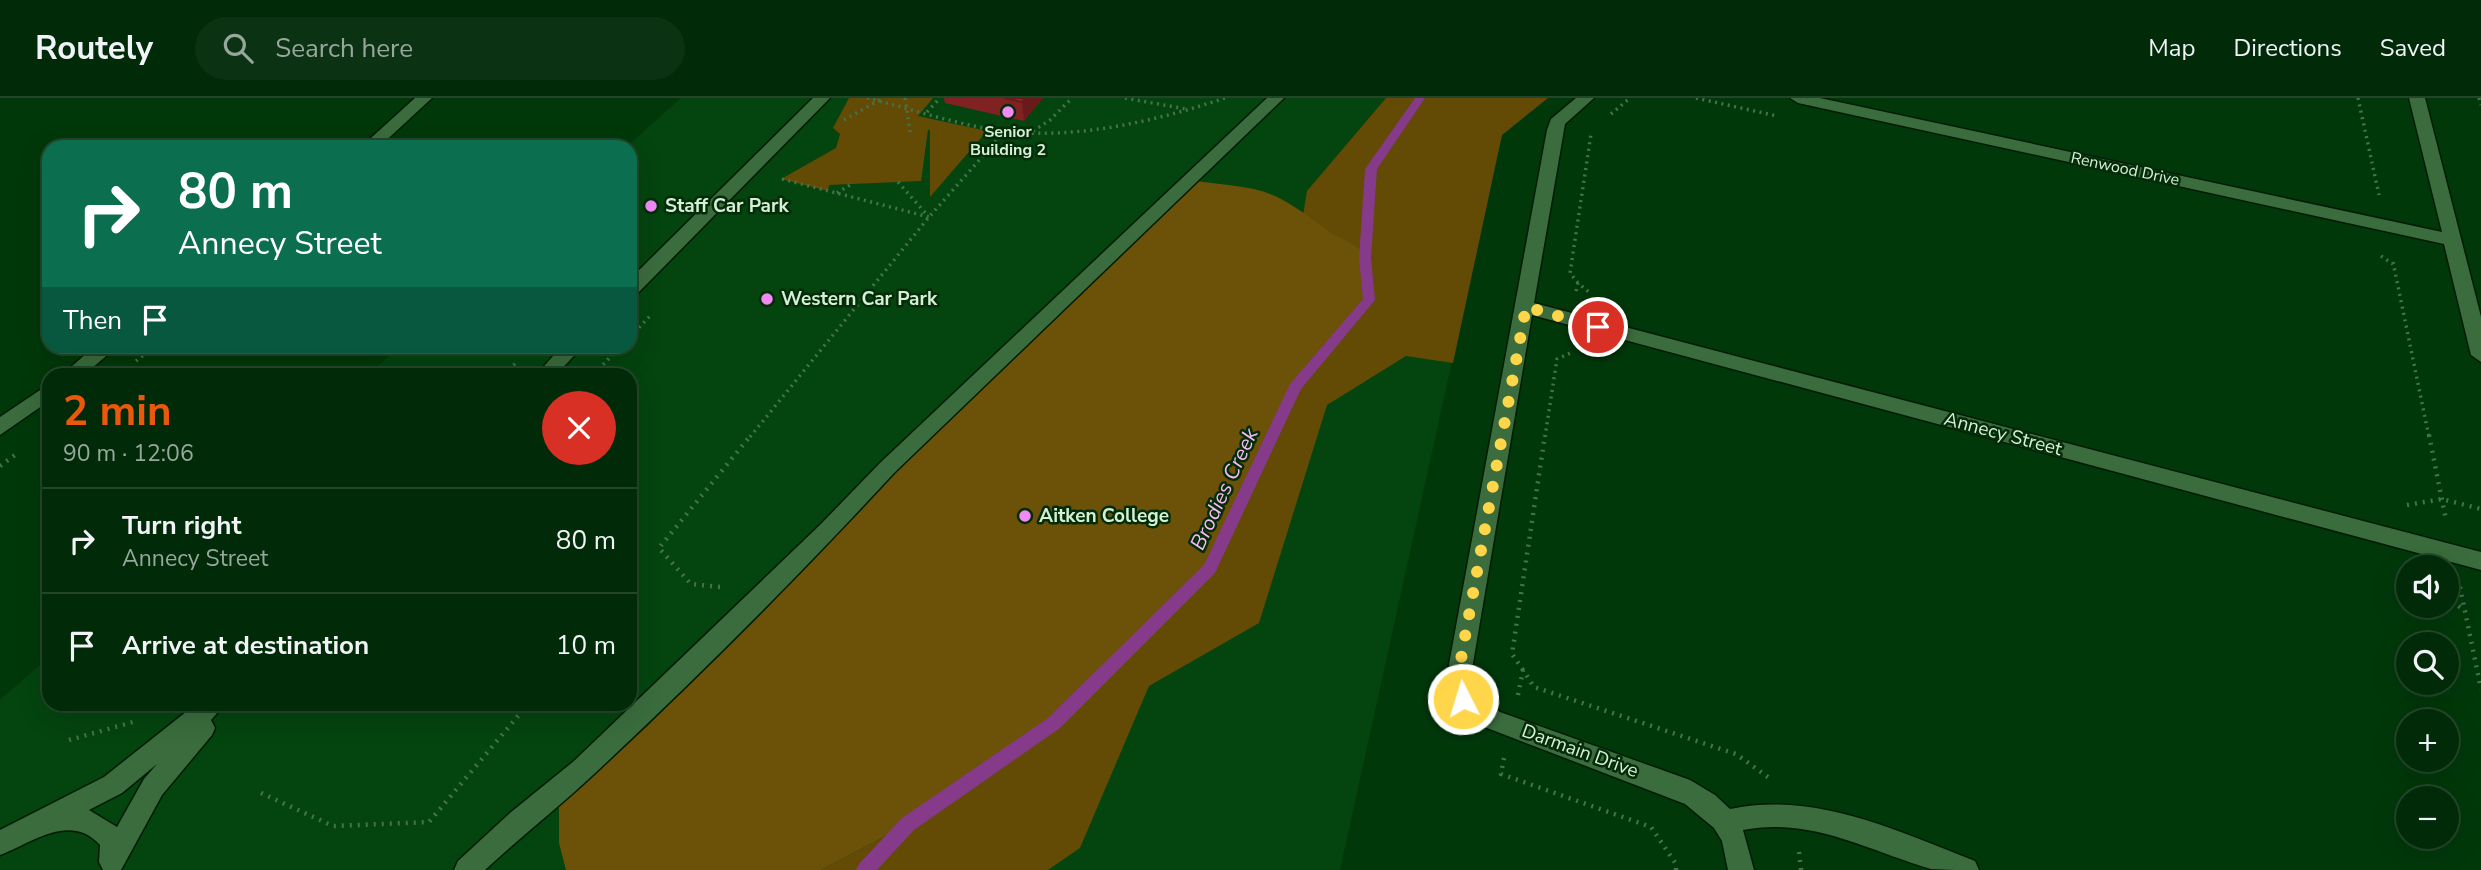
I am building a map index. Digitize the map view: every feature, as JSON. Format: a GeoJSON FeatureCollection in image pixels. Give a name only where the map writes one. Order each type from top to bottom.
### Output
{"type":"FeatureCollection","features":[{"type":"Feature","properties":{"kind":"street"},"geometry":{"type":"LineString","coordinates":[[377,140],[424,98]]}},
{"type":"Feature","properties":{"kind":"street"},"geometry":{"type":"LineString","coordinates":[[637,283],[822,98]]}},
{"type":"Feature","properties":{"kind":"street"},"geometry":{"type":"LineString","coordinates":[[467,870],[519,821],[583,769],[829,530],[930,426],[1276,98]]}},
{"type":"Feature","properties":{"kind":"street","name":"Darmain Drive"},"geometry":{"type":"LineString","coordinates":[[1586,98],[1558,122],[1555,130],[1526,307],[1458,681],[1463,699],[1476,711],[1491,719],[1681,788],[1711,804],[1725,822],[1734,841],[1741,870]]}},
{"type":"Feature","properties":{"kind":"street","name":"Renwood Drive"},"geometry":{"type":"LineString","coordinates":[[1798,98],[2452,240]]}},
{"type":"Feature","properties":{"kind":"street"},"geometry":{"type":"LineString","coordinates":[[2417,98],[2481,355]]}},
{"type":"Feature","properties":{"kind":"street","name":"Annecy Street"},"geometry":{"type":"LineString","coordinates":[[1526,307],[2481,561]]}},
{"type":"Feature","properties":{"kind":"street"},"geometry":{"type":"LineString","coordinates":[[80,368],[98,354]]}},
{"type":"Feature","properties":{"kind":"street"},"geometry":{"type":"LineString","coordinates":[[552,368],[566,354]]}},
{"type":"Feature","properties":{"kind":"street"},"geometry":{"type":"LineString","coordinates":[[0,428],[42,396]]}},
{"type":"Feature","properties":{"kind":"street"},"geometry":{"type":"LineString","coordinates":[[0,843],[113,785],[205,711]]}},
{"type":"Feature","properties":{"kind":"street"},"geometry":{"type":"LineString","coordinates":[[112,865],[153,788],[175,759],[220,711]]}},
{"type":"Feature","properties":{"kind":"street"},"geometry":{"type":"LineString","coordinates":[[1725,822],[1759,815],[1828,821],[1966,870]]}},
{"type":"Feature","properties":{"kind":"street"},"geometry":{"type":"LineString","coordinates":[[28,828],[60,818],[94,821],[113,841],[112,865]]}},
{"type":"Feature","properties":{"kind":"path"},"geometry":{"type":"LineString","coordinates":[[867,98],[1004,131],[1104,125],[1168,116],[1225,98]]}},
{"type":"Feature","properties":{"kind":"path"},"geometry":{"type":"LineString","coordinates":[[905,98],[910,132]]}},
{"type":"Feature","properties":{"kind":"path"},"geometry":{"type":"LineString","coordinates":[[927,112],[940,98]]}},
{"type":"Feature","properties":{"kind":"path"},"geometry":{"type":"LineString","coordinates":[[1032,131],[1050,120],[1072,98]]}},
{"type":"Feature","properties":{"kind":"path"},"geometry":{"type":"LineString","coordinates":[[1125,98],[1188,109]]}},
{"type":"Feature","properties":{"kind":"path"},"geometry":{"type":"LineString","coordinates":[[1610,114],[1630,98]]}},
{"type":"Feature","properties":{"kind":"path"},"geometry":{"type":"LineString","coordinates":[[2358,98],[2481,689]]}},
{"type":"Feature","properties":{"kind":"path"},"geometry":{"type":"LineString","coordinates":[[2479,98],[2481,105]]}},
{"type":"Feature","properties":{"kind":"path"},"geometry":{"type":"LineString","coordinates":[[843,121],[880,99]]}},
{"type":"Feature","properties":{"kind":"path"},"geometry":{"type":"LineString","coordinates":[[699,590],[688,584],[659,548],[929,217],[1004,131]]}},
{"type":"Feature","properties":{"kind":"path"},"geometry":{"type":"LineString","coordinates":[[1578,283],[1570,273],[1591,131]]}},
{"type":"Feature","properties":{"kind":"path"},"geometry":{"type":"LineString","coordinates":[[781,179],[929,217]]}},
{"type":"Feature","properties":{"kind":"path"},"geometry":{"type":"LineString","coordinates":[[898,182],[929,217]]}},
{"type":"Feature","properties":{"kind":"path"},"geometry":{"type":"LineString","coordinates":[[836,193],[850,184]]}},
{"type":"Feature","properties":{"kind":"path"},"geometry":{"type":"LineString","coordinates":[[1523,670],[1512,654],[1557,359],[1579,349]]}},
{"type":"Feature","properties":{"kind":"path"},"geometry":{"type":"LineString","coordinates":[[600,368],[613,354]]}},
{"type":"Feature","properties":{"kind":"path"},"geometry":{"type":"LineString","coordinates":[[2459,607],[2465,612]]}},
{"type":"Feature","properties":{"kind":"path"},"geometry":{"type":"LineString","coordinates":[[261,793],[333,826],[429,822],[522,711]]}},
{"type":"Feature","properties":{"kind":"path"},"geometry":{"type":"LineString","coordinates":[[69,740],[142,719]]}},
{"type":"Feature","properties":{"kind":"shaded area","name":"Aitken College"},"geometry":{"type":"Polygon","coordinates":[[[681,98],[1510,98],[1340,870],[0,870],[0,700],[42,663],[42,711],[637,711],[637,368],[375,368],[392,354],[637,354],[637,140],[634,140],[681,98]]]}},
{"type":"Feature","properties":{"kind":"shaded area"},"geometry":{"type":"Polygon","coordinates":[[[849,98],[933,98],[918,116],[987,131],[930,197],[930,130],[921,181],[829,185],[828,191],[781,179],[836,148],[840,134],[833,128],[849,98]]]}},
{"type":"Feature","properties":{"kind":"shaded area"},"geometry":{"type":"Polygon","coordinates":[[[1386,98],[1548,98],[1502,135],[1453,363],[1406,356],[1327,405],[1259,623],[1149,686],[1080,848],[1048,870],[821,870],[908,824],[1210,569],[1295,387],[1369,301],[1365,265],[1359,253],[1303,215],[1307,191],[1386,98]]]}},
{"type":"Feature","properties":{"kind":"shaded area"},"geometry":{"type":"Polygon","coordinates":[[[1192,180],[1271,194],[1358,248],[1366,262],[1368,273],[1369,300],[1295,387],[1210,569],[1054,723],[908,824],[821,870],[566,870],[559,843],[559,806],[673,682],[1192,180]]]}},
{"type":"Feature","properties":{"kind":"building"},"geometry":{"type":"Polygon","coordinates":[[[1004,98],[1025,98],[1022,102],[1004,98]]]}},
{"type":"Feature","properties":{"kind":"waterway","name":"Brodies Creek"},"geometry":{"type":"LineString","coordinates":[[865,870],[908,824],[1054,723],[1210,569],[1295,387],[1369,300],[1365,258],[1371,169],[1420,98]]}},
{"type":"Feature","properties":{"kind":"place","name":"Senior Building 2"},"geometry":{"type":"Point","coordinates":[1008,112]}},
{"type":"Feature","properties":{"kind":"place","name":"Staff Car Park"},"geometry":{"type":"Point","coordinates":[651,206]}},
{"type":"Feature","properties":{"kind":"place","name":"Western Car Park"},"geometry":{"type":"Point","coordinates":[767,299]}},
{"type":"Feature","properties":{"kind":"place","name":"Aitken College"},"geometry":{"type":"Point","coordinates":[1025,516]}},
{"type":"Feature","properties":{"kind":"route"},"geometry":{"type":"LineString","coordinates":[[1463,699],[1458,681],[1462,653],[1526,307],[1598,327]]}}]}
